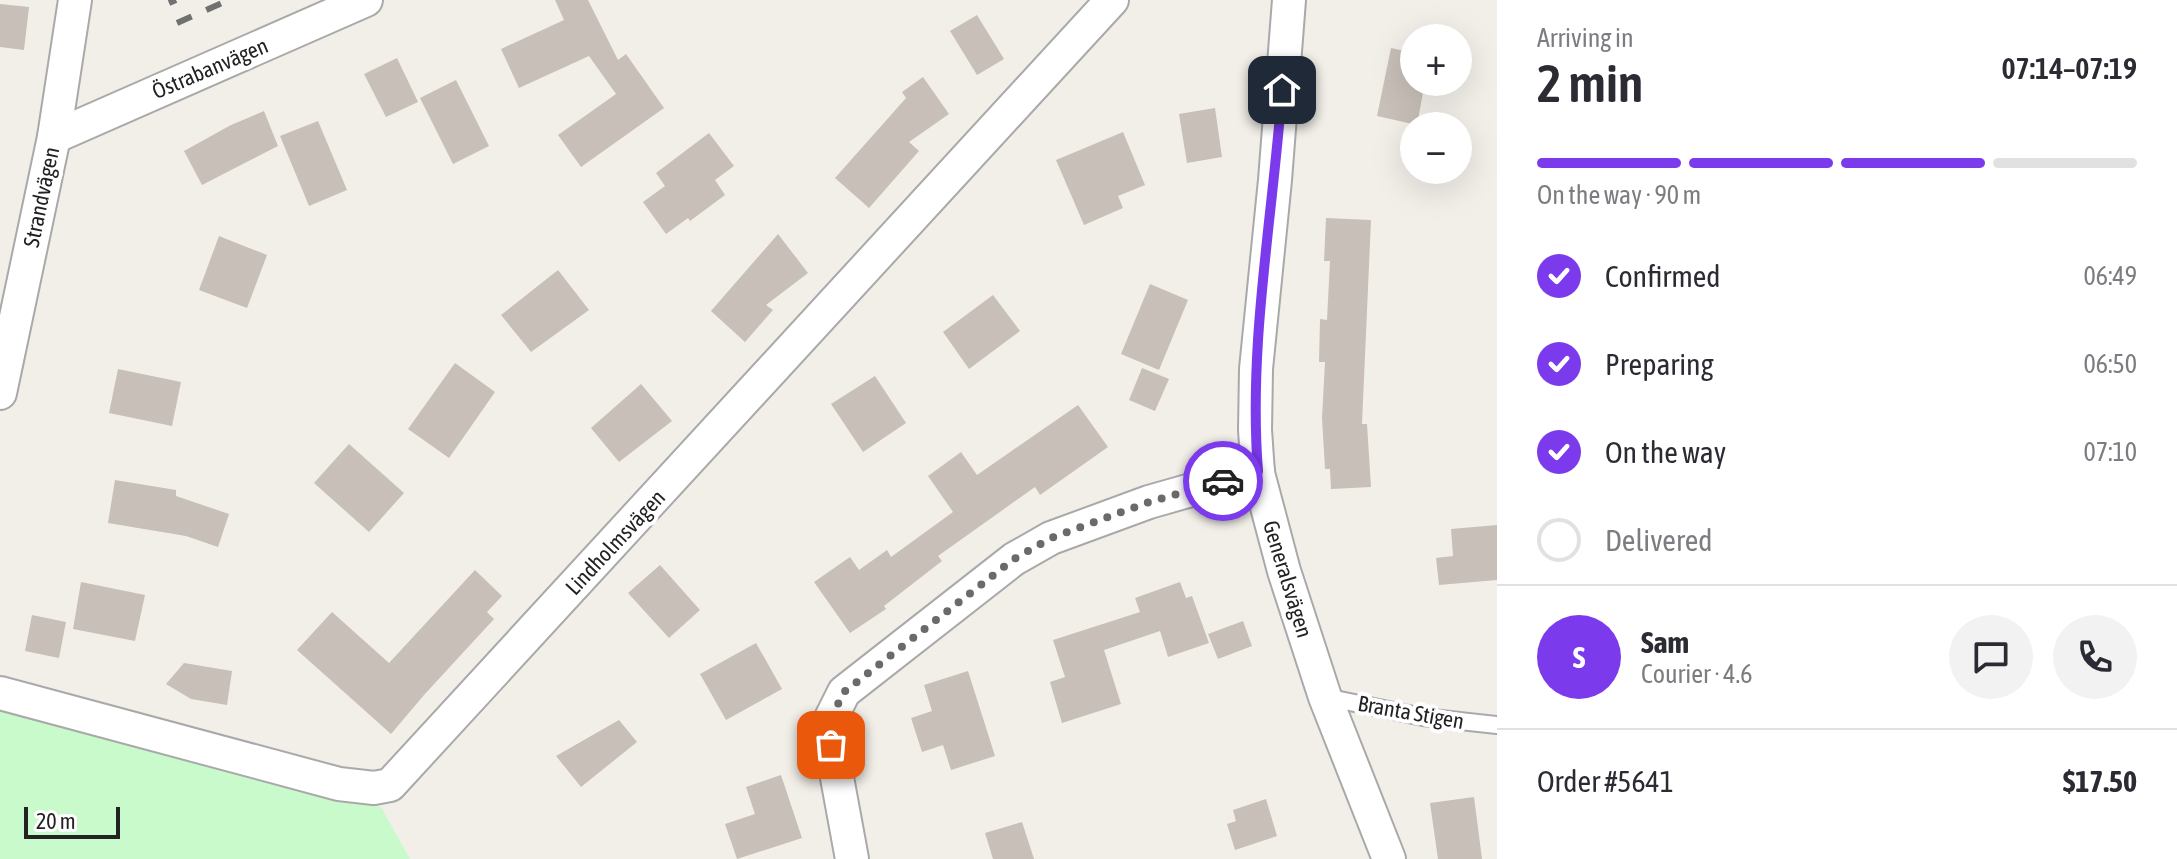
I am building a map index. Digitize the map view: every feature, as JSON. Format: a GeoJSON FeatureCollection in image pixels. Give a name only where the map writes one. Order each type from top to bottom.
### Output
{"type":"FeatureCollection","features":[{"type":"Feature","properties":{"kind":"street","name":"Strandvägen"},"geometry":{"type":"LineString","coordinates":[[0,393],[54,137],[75,0]]}},
{"type":"Feature","properties":{"kind":"street","name":"Östrabanvägen"},"geometry":{"type":"LineString","coordinates":[[54,137],[366,0]]}},
{"type":"Feature","properties":{"kind":"street","name":"Lindholmsvägen"},"geometry":{"type":"LineString","coordinates":[[0,693],[339,784],[374,788],[390,785],[1112,0]]}},
{"type":"Feature","properties":{"kind":"street","name":"Generalsvägen"},"geometry":{"type":"LineString","coordinates":[[1289,0],[1256,369],[1258,471],[1284,571],[1325,697],[1389,859]]}},
{"type":"Feature","properties":{"kind":"street"},"geometry":{"type":"LineString","coordinates":[[852,859],[831,745],[831,718],[844,692],[1014,559],[1051,538],[1149,502],[1258,471]]}},
{"type":"Feature","properties":{"kind":"lane","name":"Branta Stigen"},"geometry":{"type":"LineString","coordinates":[[1325,697],[1423,717],[1497,725]]}},
{"type":"Feature","properties":{"kind":"green space"},"geometry":{"type":"Polygon","coordinates":[[[0,710],[381,807],[410,859],[0,859],[0,710]]]}},
{"type":"Feature","properties":{"kind":"building"},"geometry":{"type":"Polygon","coordinates":[[[555,0],[588,0],[618,60],[626,54],[664,108],[581,167],[558,135],[616,94],[589,56],[519,88],[501,49],[564,20],[555,0]]]}},
{"type":"Feature","properties":{"kind":"building"},"geometry":{"type":"Polygon","coordinates":[[[0,4],[29,7],[24,50],[0,47],[0,4]]]}},
{"type":"Feature","properties":{"kind":"building"},"geometry":{"type":"Polygon","coordinates":[[[977,15],[1004,59],[977,75],[950,31],[977,15]]]}},
{"type":"Feature","properties":{"kind":"building"},"geometry":{"type":"Polygon","coordinates":[[[1391,48],[1400,50],[1400,96],[1422,96],[1419,112],[1400,112],[1400,121],[1377,116],[1391,48]]]}},
{"type":"Feature","properties":{"kind":"building"},"geometry":{"type":"Polygon","coordinates":[[[397,58],[418,102],[386,117],[364,74],[397,58]]]}},
{"type":"Feature","properties":{"kind":"building"},"geometry":{"type":"Polygon","coordinates":[[[923,77],[949,114],[909,142],[919,151],[869,208],[835,178],[906,98],[902,92],[923,77]]]}},
{"type":"Feature","properties":{"kind":"building"},"geometry":{"type":"Polygon","coordinates":[[[456,80],[489,146],[453,164],[420,98],[456,80]]]}},
{"type":"Feature","properties":{"kind":"building"},"geometry":{"type":"Polygon","coordinates":[[[1215,108],[1222,157],[1187,163],[1179,114],[1215,108]]]}},
{"type":"Feature","properties":{"kind":"building"},"geometry":{"type":"Polygon","coordinates":[[[264,111],[278,146],[202,185],[184,151],[264,111]]]}},
{"type":"Feature","properties":{"kind":"building"},"geometry":{"type":"Polygon","coordinates":[[[318,121],[347,190],[309,206],[280,136],[318,121]]]}},
{"type":"Feature","properties":{"kind":"building"},"geometry":{"type":"Polygon","coordinates":[[[1123,132],[1145,185],[1118,196],[1123,208],[1084,225],[1056,160],[1123,132]]]}},
{"type":"Feature","properties":{"kind":"building"},"geometry":{"type":"Polygon","coordinates":[[[709,133],[734,166],[715,180],[725,195],[666,234],[643,202],[665,186],[656,173],[709,133]]]}},
{"type":"Feature","properties":{"kind":"building"},"geometry":{"type":"Polygon","coordinates":[[[1326,218],[1371,220],[1362,424],[1367,424],[1371,487],[1331,489],[1330,469],[1325,469],[1322,418],[1325,362],[1319,362],[1320,319],[1327,320],[1330,261],[1324,261],[1326,218]]]}},
{"type":"Feature","properties":{"kind":"building"},"geometry":{"type":"Polygon","coordinates":[[[778,234],[808,273],[766,305],[773,310],[745,342],[711,311],[778,234]]]}},
{"type":"Feature","properties":{"kind":"building"},"geometry":{"type":"Polygon","coordinates":[[[219,236],[267,255],[247,308],[199,290],[219,236]]]}},
{"type":"Feature","properties":{"kind":"building"},"geometry":{"type":"Polygon","coordinates":[[[558,270],[589,310],[531,352],[501,315],[558,270]]]}},
{"type":"Feature","properties":{"kind":"building"},"geometry":{"type":"Polygon","coordinates":[[[1150,284],[1188,300],[1159,370],[1121,354],[1150,284]]]}},
{"type":"Feature","properties":{"kind":"building"},"geometry":{"type":"Polygon","coordinates":[[[993,295],[1020,331],[969,369],[943,332],[993,295]]]}},
{"type":"Feature","properties":{"kind":"building"},"geometry":{"type":"Polygon","coordinates":[[[455,363],[495,392],[449,458],[408,429],[455,363]]]}},
{"type":"Feature","properties":{"kind":"building"},"geometry":{"type":"Polygon","coordinates":[[[1142,368],[1169,379],[1155,411],[1129,400],[1142,368]]]}},
{"type":"Feature","properties":{"kind":"building"},"geometry":{"type":"Polygon","coordinates":[[[118,369],[181,382],[172,426],[109,413],[118,369]]]}},
{"type":"Feature","properties":{"kind":"building"},"geometry":{"type":"Polygon","coordinates":[[[875,376],[906,423],[863,452],[831,404],[875,376]]]}},
{"type":"Feature","properties":{"kind":"building"},"geometry":{"type":"Polygon","coordinates":[[[641,384],[672,421],[619,462],[591,428],[641,384]]]}},
{"type":"Feature","properties":{"kind":"building"},"geometry":{"type":"Polygon","coordinates":[[[1078,405],[1108,447],[1040,495],[1035,487],[938,556],[942,561],[884,606],[886,609],[850,633],[814,582],[850,557],[859,570],[887,550],[891,557],[953,512],[928,476],[961,452],[977,475],[1078,405]]]}},
{"type":"Feature","properties":{"kind":"building"},"geometry":{"type":"Polygon","coordinates":[[[349,444],[404,493],[369,532],[314,483],[349,444]]]}},
{"type":"Feature","properties":{"kind":"building"},"geometry":{"type":"Polygon","coordinates":[[[115,480],[176,490],[176,496],[229,514],[218,547],[186,536],[108,523],[115,480]]]}},
{"type":"Feature","properties":{"kind":"building"},"geometry":{"type":"Polygon","coordinates":[[[1497,525],[1497,580],[1439,585],[1436,558],[1453,556],[1451,529],[1497,525]]]}},
{"type":"Feature","properties":{"kind":"building"},"geometry":{"type":"Polygon","coordinates":[[[660,565],[700,610],[669,638],[628,593],[660,565]]]}},
{"type":"Feature","properties":{"kind":"building"},"geometry":{"type":"Polygon","coordinates":[[[475,570],[502,596],[487,612],[494,619],[391,734],[297,650],[332,612],[389,663],[475,570]]]}},
{"type":"Feature","properties":{"kind":"building"},"geometry":{"type":"Polygon","coordinates":[[[81,582],[145,595],[135,641],[73,629],[81,582]]]}},
{"type":"Feature","properties":{"kind":"building"},"geometry":{"type":"Polygon","coordinates":[[[1180,582],[1186,598],[1192,596],[1209,643],[1168,657],[1160,631],[1104,650],[1121,704],[1062,723],[1050,682],[1065,677],[1053,640],[1140,612],[1135,598],[1180,582]]]}},
{"type":"Feature","properties":{"kind":"building"},"geometry":{"type":"Polygon","coordinates":[[[32,615],[66,622],[59,658],[25,651],[32,615]]]}},
{"type":"Feature","properties":{"kind":"building"},"geometry":{"type":"Polygon","coordinates":[[[1243,621],[1252,646],[1218,659],[1208,634],[1243,621]]]}},
{"type":"Feature","properties":{"kind":"building"},"geometry":{"type":"Polygon","coordinates":[[[756,643],[782,689],[726,720],[700,674],[756,643]]]}},
{"type":"Feature","properties":{"kind":"building"},"geometry":{"type":"Polygon","coordinates":[[[184,663],[232,671],[227,705],[191,699],[166,684],[184,663]]]}},
{"type":"Feature","properties":{"kind":"building"},"geometry":{"type":"Polygon","coordinates":[[[968,671],[995,756],[951,770],[943,745],[922,752],[911,718],[932,711],[924,685],[968,671]]]}},
{"type":"Feature","properties":{"kind":"building"},"geometry":{"type":"Polygon","coordinates":[[[619,720],[637,742],[581,787],[556,756],[619,720]]]}},
{"type":"Feature","properties":{"kind":"building"},"geometry":{"type":"Polygon","coordinates":[[[781,775],[802,838],[737,859],[725,824],[755,814],[746,787],[781,775]]]}},
{"type":"Feature","properties":{"kind":"building"},"geometry":{"type":"Polygon","coordinates":[[[1474,797],[1482,859],[1438,859],[1430,803],[1474,797]]]}},
{"type":"Feature","properties":{"kind":"building"},"geometry":{"type":"Polygon","coordinates":[[[1266,799],[1277,836],[1235,850],[1227,824],[1236,821],[1233,810],[1266,799]]]}},
{"type":"Feature","properties":{"kind":"building"},"geometry":{"type":"Polygon","coordinates":[[[1022,822],[1034,859],[993,859],[985,833],[1022,822]]]}},
{"type":"Feature","properties":{"kind":"railway"},"geometry":{"type":"LineString","coordinates":[[169,3],[176,0]]}},
{"type":"Feature","properties":{"kind":"railway"},"geometry":{"type":"LineString","coordinates":[[177,23],[229,0]]}},
{"type":"Feature","properties":{"kind":"way so far"},"geometry":{"type":"LineString","coordinates":[[831,745],[831,718],[844,692],[1014,559],[1051,538],[1149,502],[1223,481]]}},
{"type":"Feature","properties":{"kind":"route"},"geometry":{"type":"LineString","coordinates":[[1223,481],[1258,471],[1256,369],[1282,90]]}}]}
